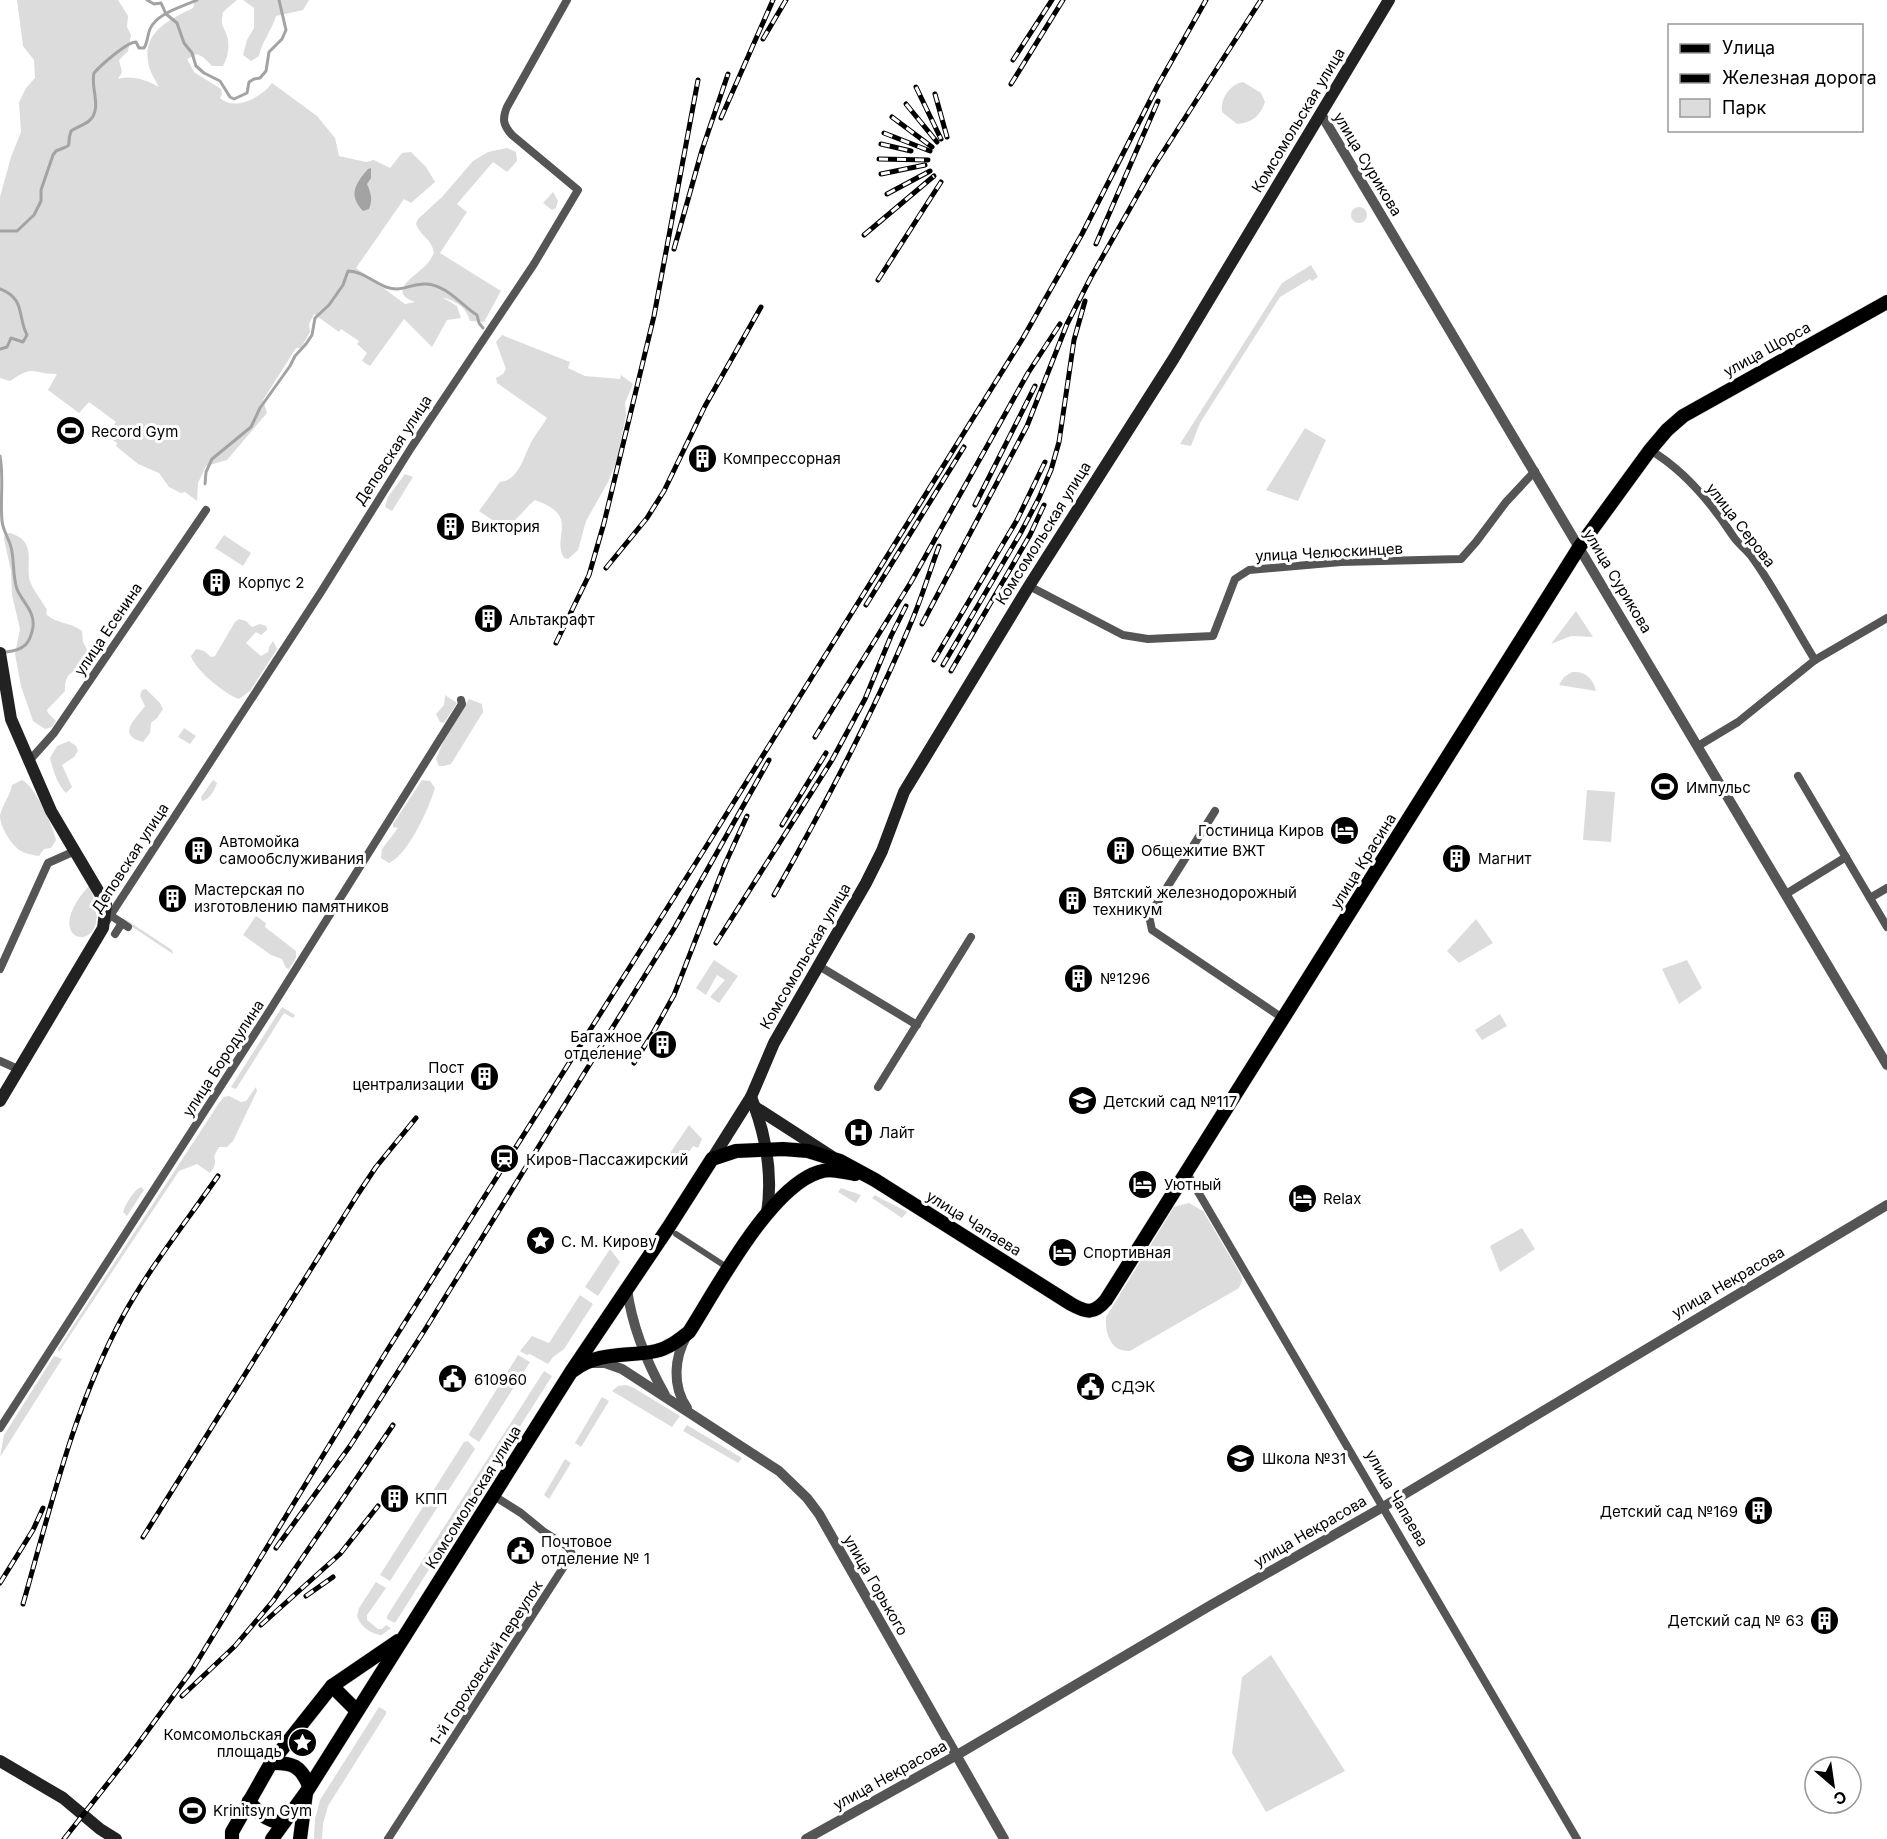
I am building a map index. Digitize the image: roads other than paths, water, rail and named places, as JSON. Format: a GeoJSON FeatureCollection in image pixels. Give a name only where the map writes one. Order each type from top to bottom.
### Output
{"type":"FeatureCollection","features":[{"type":"Feature","properties":{"kind":"main road","name":"Комсомольская улица"},"geometry":{"type":"LineString","coordinates":[[272,1839],[308,1788],[627,1289],[712,1159],[753,1102],[774,1043],[882,851],[904,792],[1029,586],[1174,358],[1389,0]]}},
{"type":"Feature","properties":{"kind":"main road","name":"улица Щорса"},"geometry":{"type":"LineString","coordinates":[[1667,430],[1683,416],[1732,387],[1887,302]]}},
{"type":"Feature","properties":{"kind":"main road","name":"улица Красина"},"geometry":{"type":"LineString","coordinates":[[1091,1311],[1099,1308],[1106,1300],[1580,546],[1667,430]]}},
{"type":"Feature","properties":{"kind":"main road","name":"Деповская улица"},"geometry":{"type":"LineString","coordinates":[[0,653],[11,719],[51,812],[106,904],[103,928],[0,1101]]}},
{"type":"Feature","properties":{"kind":"main road"},"geometry":{"type":"LineString","coordinates":[[753,1102],[766,1149],[770,1186],[766,1213]]}},
{"type":"Feature","properties":{"kind":"main road","name":"улица Чапаева"},"geometry":{"type":"LineString","coordinates":[[753,1102],[840,1161],[1071,1304],[1081,1310],[1091,1311]]}},
{"type":"Feature","properties":{"kind":"main road","name":"улица Чапаева"},"geometry":{"type":"LineString","coordinates":[[712,1159],[736,1151],[766,1149],[808,1151],[840,1161]]}},
{"type":"Feature","properties":{"kind":"main road"},"geometry":{"type":"LineString","coordinates":[[575,1369],[603,1357],[646,1353],[668,1347],[689,1332],[766,1213],[791,1187],[819,1172],[831,1170],[869,1177]]}},
{"type":"Feature","properties":{"kind":"main road","name":"Комсомольская улица"},"geometry":{"type":"LineString","coordinates":[[230,1837],[271,1762],[332,1686],[403,1638]]}},
{"type":"Feature","properties":{"kind":"main road"},"geometry":{"type":"LineString","coordinates":[[332,1686],[356,1710]]}},
{"type":"Feature","properties":{"kind":"main road"},"geometry":{"type":"LineString","coordinates":[[0,1761],[63,1798],[100,1829],[116,1839]]}},
{"type":"Feature","properties":{"kind":"main road"},"geometry":{"type":"LineString","coordinates":[[271,1762],[287,1762],[304,1774],[308,1788],[300,1839]]}},
{"type":"Feature","properties":{"kind":"main road"},"geometry":{"type":"LineString","coordinates":[[249,1802],[259,1814],[268,1820],[282,1823]]}},
{"type":"Feature","properties":{"kind":"street","name":"Деповская улица"},"geometry":{"type":"LineString","coordinates":[[103,928],[414,444],[534,264],[578,190],[512,135],[503,119],[507,107],[567,0]]}},
{"type":"Feature","properties":{"kind":"street","name":"улица Сурикова"},"geometry":{"type":"LineString","coordinates":[[1321,114],[1887,1065]]}},
{"type":"Feature","properties":{"kind":"street","name":"улица Серова"},"geometry":{"type":"LineString","coordinates":[[1650,450],[1665,459],[1696,489],[1751,555],[1815,660]]}},
{"type":"Feature","properties":{"kind":"street","name":"улица Челюскинцев"},"geometry":{"type":"LineString","coordinates":[[1029,586],[1123,635],[1148,639],[1213,636],[1235,579],[1249,570],[1341,562],[1461,559],[1506,502],[1535,471]]}},
{"type":"Feature","properties":{"kind":"street","name":"улица Есенина"},"geometry":{"type":"LineString","coordinates":[[29,761],[54,733],[206,510]]}},
{"type":"Feature","properties":{"kind":"street"},"geometry":{"type":"LineString","coordinates":[[1698,747],[1738,722],[1815,660],[1887,618]]}},
{"type":"Feature","properties":{"kind":"street","name":"улица Бородулина"},"geometry":{"type":"LineString","coordinates":[[0,1428],[367,858],[462,704],[461,700]]}},
{"type":"Feature","properties":{"kind":"street"},"geometry":{"type":"LineString","coordinates":[[1798,776],[1887,927]]}},
{"type":"Feature","properties":{"kind":"street"},"geometry":{"type":"LineString","coordinates":[[1215,811],[1149,916],[1152,930],[1284,1019]]}},
{"type":"Feature","properties":{"kind":"street"},"geometry":{"type":"LineString","coordinates":[[0,969],[48,863],[75,851]]}},
{"type":"Feature","properties":{"kind":"street"},"geometry":{"type":"LineString","coordinates":[[1786,894],[1846,857]]}},
{"type":"Feature","properties":{"kind":"street"},"geometry":{"type":"LineString","coordinates":[[1870,898],[1887,888]]}},
{"type":"Feature","properties":{"kind":"street"},"geometry":{"type":"LineString","coordinates":[[110,915],[125,925],[115,934]]}},
{"type":"Feature","properties":{"kind":"street"},"geometry":{"type":"LineString","coordinates":[[878,1087],[971,937]]}},
{"type":"Feature","properties":{"kind":"street"},"geometry":{"type":"LineString","coordinates":[[819,966],[917,1025]]}},
{"type":"Feature","properties":{"kind":"street"},"geometry":{"type":"LineString","coordinates":[[0,1061],[18,1069]]}},
{"type":"Feature","properties":{"kind":"street","name":"улица Чапаева"},"geometry":{"type":"LineString","coordinates":[[1187,1173],[1577,1839]]}},
{"type":"Feature","properties":{"kind":"street","name":"улица Некрасова"},"geometry":{"type":"LineString","coordinates":[[806,1839],[957,1755],[1211,1605],[1383,1507],[1887,1205]]}},
{"type":"Feature","properties":{"kind":"street"},"geometry":{"type":"LineString","coordinates":[[676,1234],[722,1264]]}},
{"type":"Feature","properties":{"kind":"street"},"geometry":{"type":"LineString","coordinates":[[627,1289],[633,1319],[666,1397]]}},
{"type":"Feature","properties":{"kind":"street"},"geometry":{"type":"LineString","coordinates":[[689,1332],[678,1357],[676,1372],[678,1389],[689,1411]]}},
{"type":"Feature","properties":{"kind":"street","name":"улица Горького"},"geometry":{"type":"LineString","coordinates":[[575,1369],[595,1362],[622,1369],[779,1471],[807,1498],[819,1514],[1004,1839]]}},
{"type":"Feature","properties":{"kind":"street","name":"1-й Гороховский переулок"},"geometry":{"type":"LineString","coordinates":[[387,1839],[572,1554],[568,1547],[494,1496]]}},
{"type":"Feature","properties":{"kind":"waterway"},"geometry":{"type":"LineString","coordinates":[[147,0],[154,4],[161,3],[166,14],[177,23],[196,66],[220,81],[230,97],[234,99],[247,93],[249,82],[260,78],[266,71],[269,52],[282,39],[286,30],[279,0]]}},
{"type":"Feature","properties":{"kind":"waterway"},"geometry":{"type":"LineString","coordinates":[[0,231],[17,231],[34,215],[41,201],[41,190],[53,155],[56,151],[69,145],[71,131],[93,116],[96,104],[94,73],[114,54],[132,43],[136,42],[139,48],[144,48],[153,23],[170,11],[197,0]]}},
{"type":"Feature","properties":{"kind":"waterway"},"geometry":{"type":"LineString","coordinates":[[205,484],[206,472],[212,459],[251,427],[260,408],[312,335],[315,318],[329,305],[343,285],[348,271],[358,273],[392,289],[415,285],[434,285],[453,296],[477,315],[483,328]]}},
{"type":"Feature","properties":{"kind":"waterway"},"geometry":{"type":"LineString","coordinates":[[0,289],[8,293],[17,303],[27,335],[23,342],[11,338],[7,347],[0,349]]}},
{"type":"Feature","properties":{"kind":"waterway"},"geometry":{"type":"LineString","coordinates":[[0,456],[3,525],[11,548],[17,589],[33,621],[32,633],[28,642],[22,648],[6,652],[4,650]]}},
{"type":"Feature","properties":{"kind":"railway"},"geometry":{"type":"LineString","coordinates":[[721,118],[773,0]]}},
{"type":"Feature","properties":{"kind":"railway"},"geometry":{"type":"LineString","coordinates":[[763,39],[786,0]]}},
{"type":"Feature","properties":{"kind":"railway"},"geometry":{"type":"LineString","coordinates":[[1013,60],[1052,0]]}},
{"type":"Feature","properties":{"kind":"railway"},"geometry":{"type":"LineString","coordinates":[[1011,84],[1063,0]]}},
{"type":"Feature","properties":{"kind":"railway"},"geometry":{"type":"LineString","coordinates":[[64,1839],[130,1755],[192,1670],[388,1349],[709,842],[1023,338],[1082,234],[1158,85],[1206,0]]}},
{"type":"Feature","properties":{"kind":"railway"},"geometry":{"type":"LineString","coordinates":[[922,624],[1027,426],[1067,324],[1091,277],[1154,166],[1261,0]]}},
{"type":"Feature","properties":{"kind":"railway"},"geometry":{"type":"LineString","coordinates":[[674,249],[702,150],[728,74]]}},
{"type":"Feature","properties":{"kind":"railway"},"geometry":{"type":"LineString","coordinates":[[556,643],[589,575],[604,523],[654,316],[698,80]]}},
{"type":"Feature","properties":{"kind":"railway"},"geometry":{"type":"LineString","coordinates":[[916,87],[941,139]]}},
{"type":"Feature","properties":{"kind":"railway"},"geometry":{"type":"LineString","coordinates":[[935,94],[947,137]]}},
{"type":"Feature","properties":{"kind":"railway"},"geometry":{"type":"LineString","coordinates":[[1096,244],[1158,101]]}},
{"type":"Feature","properties":{"kind":"railway"},"geometry":{"type":"LineString","coordinates":[[906,104],[937,142]]}},
{"type":"Feature","properties":{"kind":"railway"},"geometry":{"type":"LineString","coordinates":[[892,117],[932,147]]}},
{"type":"Feature","properties":{"kind":"railway"},"geometry":{"type":"LineString","coordinates":[[884,133],[930,151]]}},
{"type":"Feature","properties":{"kind":"railway"},"geometry":{"type":"LineString","coordinates":[[881,144],[911,151]]}},
{"type":"Feature","properties":{"kind":"railway"},"geometry":{"type":"LineString","coordinates":[[879,159],[928,160]]}},
{"type":"Feature","properties":{"kind":"railway"},"geometry":{"type":"LineString","coordinates":[[881,174],[925,165]]}},
{"type":"Feature","properties":{"kind":"railway"},"geometry":{"type":"LineString","coordinates":[[887,194],[930,171]]}},
{"type":"Feature","properties":{"kind":"railway"},"geometry":{"type":"LineString","coordinates":[[864,235],[934,176]]}},
{"type":"Feature","properties":{"kind":"railway"},"geometry":{"type":"LineString","coordinates":[[878,280],[941,182]]}},
{"type":"Feature","properties":{"kind":"railway"},"geometry":{"type":"LineString","coordinates":[[943,665],[1020,534],[1051,470],[1059,442],[1074,340],[1085,301]]}},
{"type":"Feature","properties":{"kind":"railway"},"geometry":{"type":"LineString","coordinates":[[606,568],[647,518],[664,491],[705,406],[761,307]]}},
{"type":"Feature","properties":{"kind":"railway"},"geometry":{"type":"LineString","coordinates":[[815,737],[911,582],[1028,373],[1060,324]]}},
{"type":"Feature","properties":{"kind":"railway"},"geometry":{"type":"LineString","coordinates":[[975,505],[1035,386]]}},
{"type":"Feature","properties":{"kind":"railway"},"geometry":{"type":"LineString","coordinates":[[866,605],[964,447]]}},
{"type":"Feature","properties":{"kind":"railway"},"geometry":{"type":"LineString","coordinates":[[934,660],[1017,520],[1045,462]]}},
{"type":"Feature","properties":{"kind":"railway"},"geometry":{"type":"LineString","coordinates":[[951,671],[1030,535],[1044,505]]}},
{"type":"Feature","properties":{"kind":"railway"},"geometry":{"type":"LineString","coordinates":[[774,895],[830,793],[882,689],[917,609],[939,546]]}},
{"type":"Feature","properties":{"kind":"railway"},"geometry":{"type":"LineString","coordinates":[[716,943],[832,760],[865,699],[906,606]]}},
{"type":"Feature","properties":{"kind":"railway"},"geometry":{"type":"LineString","coordinates":[[782,825],[826,753]]}},
{"type":"Feature","properties":{"kind":"railway"},"geometry":{"type":"LineString","coordinates":[[276,1548],[350,1446],[426,1328],[675,927],[769,760]]}},
{"type":"Feature","properties":{"kind":"railway"},"geometry":{"type":"LineString","coordinates":[[634,1063],[674,995],[725,864],[747,816]]}},
{"type":"Feature","properties":{"kind":"railway"},"geometry":{"type":"LineString","coordinates":[[143,1537],[358,1194],[376,1167],[416,1118]]}},
{"type":"Feature","properties":{"kind":"railway"},"geometry":{"type":"LineString","coordinates":[[23,1604],[65,1457],[106,1350],[145,1280],[218,1176]]}},
{"type":"Feature","properties":{"kind":"railway"},"geometry":{"type":"LineString","coordinates":[[182,1696],[235,1646],[273,1601],[393,1425]]}},
{"type":"Feature","properties":{"kind":"railway"},"geometry":{"type":"LineString","coordinates":[[261,1625],[340,1554],[378,1506]]}},
{"type":"Feature","properties":{"kind":"railway"},"geometry":{"type":"LineString","coordinates":[[0,1583],[33,1530],[43,1508]]}},
{"type":"Feature","properties":{"kind":"railway"},"geometry":{"type":"LineString","coordinates":[[306,1596],[333,1577]]}},
{"type":"Feature","properties":{"kind":"place","name":"Record Gym"},"geometry":{"type":"Point","coordinates":[70,431]}},
{"type":"Feature","properties":{"kind":"place","name":"Компрессорная"},"geometry":{"type":"Point","coordinates":[702,458]}},
{"type":"Feature","properties":{"kind":"place","name":"Виктория"},"geometry":{"type":"Point","coordinates":[450,526]}},
{"type":"Feature","properties":{"kind":"place","name":"Корпус 2"},"geometry":{"type":"Point","coordinates":[217,582]}},
{"type":"Feature","properties":{"kind":"place","name":"Альтакрафт"},"geometry":{"type":"Point","coordinates":[488,619]}},
{"type":"Feature","properties":{"kind":"place","name":"Импульс"},"geometry":{"type":"Point","coordinates":[1665,787]}},
{"type":"Feature","properties":{"kind":"place","name":"Гостиница Киров"},"geometry":{"type":"Point","coordinates":[1345,830]}},
{"type":"Feature","properties":{"kind":"place","name":"Автомойка самообслуживания"},"geometry":{"type":"Point","coordinates":[198,850]}},
{"type":"Feature","properties":{"kind":"place","name":"Общежитие ВЖТ"},"geometry":{"type":"Point","coordinates":[1120,850]}},
{"type":"Feature","properties":{"kind":"place","name":"Магнит"},"geometry":{"type":"Point","coordinates":[1457,858]}},
{"type":"Feature","properties":{"kind":"place","name":"Мастерская по изготовлению памятников"},"geometry":{"type":"Point","coordinates":[173,898]}},
{"type":"Feature","properties":{"kind":"place","name":"Вятский железнодорожный техникум"},"geometry":{"type":"Point","coordinates":[1072,901]}},
{"type":"Feature","properties":{"kind":"place","name":"№1296"},"geometry":{"type":"Point","coordinates":[1079,978]}},
{"type":"Feature","properties":{"kind":"place","name":"Багажное отделение"},"geometry":{"type":"Point","coordinates":[663,1045]}},
{"type":"Feature","properties":{"kind":"place","name":"Пост централизации"},"geometry":{"type":"Point","coordinates":[485,1076]}},
{"type":"Feature","properties":{"kind":"place","name":"Детский сад №117"},"geometry":{"type":"Point","coordinates":[1082,1101]}},
{"type":"Feature","properties":{"kind":"place","name":"Лайт"},"geometry":{"type":"Point","coordinates":[858,1132]}},
{"type":"Feature","properties":{"kind":"place","name":"Киров-Пассажирский"},"geometry":{"type":"Point","coordinates":[505,1159]}},
{"type":"Feature","properties":{"kind":"place","name":"Уютный"},"geometry":{"type":"Point","coordinates":[1143,1184]}},
{"type":"Feature","properties":{"kind":"place","name":"Relax"},"geometry":{"type":"Point","coordinates":[1302,1198]}},
{"type":"Feature","properties":{"kind":"place","name":"С. М. Кирову"},"geometry":{"type":"Point","coordinates":[540,1241]}},
{"type":"Feature","properties":{"kind":"place","name":"Спортивная"},"geometry":{"type":"Point","coordinates":[1062,1252]}},
{"type":"Feature","properties":{"kind":"place","name":"610960"},"geometry":{"type":"Point","coordinates":[453,1379]}},
{"type":"Feature","properties":{"kind":"place","name":"СДЭК"},"geometry":{"type":"Point","coordinates":[1090,1386]}},
{"type":"Feature","properties":{"kind":"place","name":"Школа №31"},"geometry":{"type":"Point","coordinates":[1241,1458]}},
{"type":"Feature","properties":{"kind":"place","name":"КПП"},"geometry":{"type":"Point","coordinates":[394,1498]}},
{"type":"Feature","properties":{"kind":"place","name":"Детский сад №169"},"geometry":{"type":"Point","coordinates":[1759,1511]}},
{"type":"Feature","properties":{"kind":"place","name":"Почтовое отделение № 1"},"geometry":{"type":"Point","coordinates":[520,1550]}},
{"type":"Feature","properties":{"kind":"place","name":"Детский сад № 63"},"geometry":{"type":"Point","coordinates":[1825,1620]}},
{"type":"Feature","properties":{"kind":"place","name":"Комсомольская площадь"},"geometry":{"type":"Point","coordinates":[303,1743]}},
{"type":"Feature","properties":{"kind":"place","name":"Krinitsyn Gym"},"geometry":{"type":"Point","coordinates":[192,1810]}}]}
